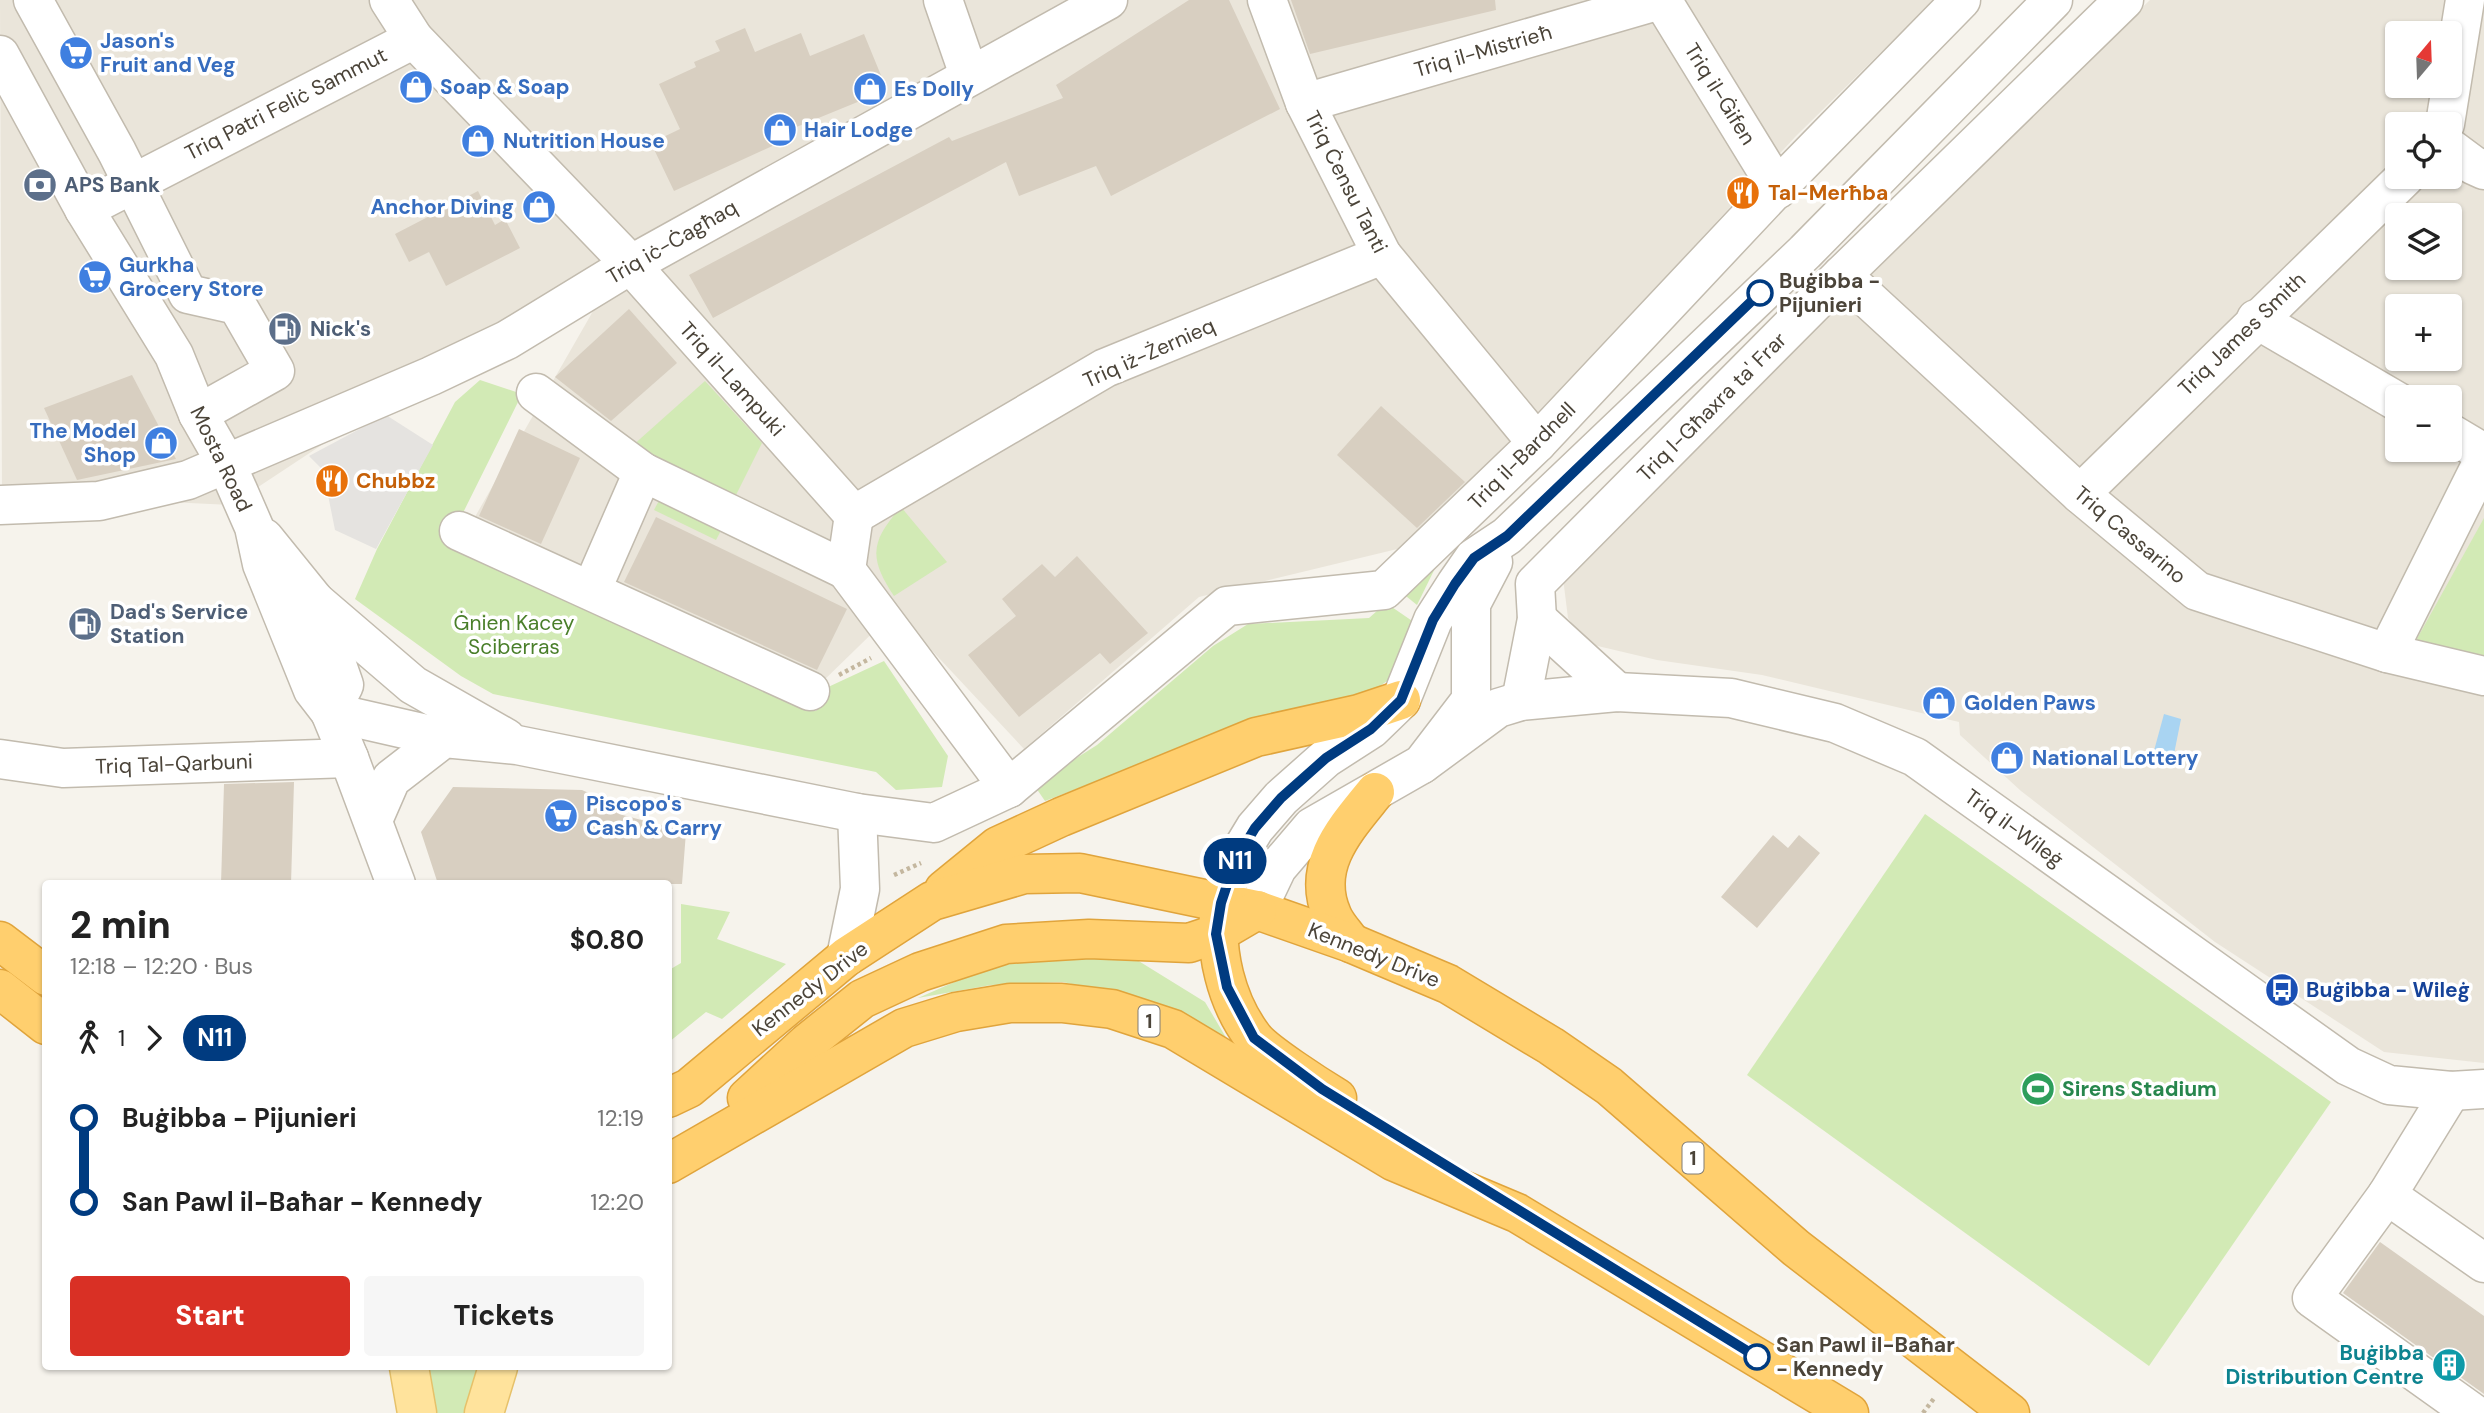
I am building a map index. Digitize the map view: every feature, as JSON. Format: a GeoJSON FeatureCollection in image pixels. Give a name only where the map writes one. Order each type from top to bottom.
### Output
{"type":"FeatureCollection","features":[{"type":"Feature","properties":{"kind":"highway"},"geometry":{"type":"LineString","coordinates":[[932,901],[998,846],[1061,817],[1256,737],[1359,714],[1401,700]]}},
{"type":"Feature","properties":{"kind":"highway"},"geometry":{"type":"LineString","coordinates":[[1351,943],[1332,916],[1326,893],[1329,863],[1335,841],[1376,792]]}},
{"type":"Feature","properties":{"kind":"highway","name":"Kennedy Drive"},"geometry":{"type":"LineString","coordinates":[[672,1096],[689,1087],[846,957],[932,901],[1024,874],[1080,873],[1231,916],[1351,943],[1415,968],[1483,1002],[1609,1086],[1796,1248],[2010,1413]]}},
{"type":"Feature","properties":{"kind":"highway"},"geometry":{"type":"LineString","coordinates":[[682,1154],[807,1042],[853,1006],[920,972],[1006,944],[1089,939],[1189,943],[1231,916]]}},
{"type":"Feature","properties":{"kind":"highway"},"geometry":{"type":"LineString","coordinates":[[1231,916],[1227,987],[1254,1038],[1322,1089],[1579,1250]]}},
{"type":"Feature","properties":{"kind":"highway"},"geometry":{"type":"LineString","coordinates":[[0,940],[42,973]]}},
{"type":"Feature","properties":{"kind":"highway"},"geometry":{"type":"LineString","coordinates":[[0,989],[42,1022]]}},
{"type":"Feature","properties":{"kind":"highway","name":"1"},"geometry":{"type":"LineString","coordinates":[[682,1154],[904,1028],[956,1012],[1010,1003],[1062,1003],[1112,1009],[1173,1029],[1393,1161],[1517,1213],[1849,1413]]}},
{"type":"Feature","properties":{"kind":"main road"},"geometry":{"type":"LineString","coordinates":[[410,1370],[417,1413]]}},
{"type":"Feature","properties":{"kind":"main road"},"geometry":{"type":"LineString","coordinates":[[484,1413],[497,1370]]}},
{"type":"Feature","properties":{"kind":"street"},"geometry":{"type":"LineString","coordinates":[[33,0],[133,184],[188,294],[237,305],[275,371],[198,414]]}},
{"type":"Feature","properties":{"kind":"street","name":"Triq il-Lampuki"},"geometry":{"type":"LineString","coordinates":[[389,0],[414,38],[630,265],[854,515]]}},
{"type":"Feature","properties":{"kind":"street"},"geometry":{"type":"LineString","coordinates":[[943,0],[969,75]]}},
{"type":"Feature","properties":{"kind":"street","name":"Triq iċ-Ċagħaq"},"geometry":{"type":"LineString","coordinates":[[0,505],[99,501],[188,480],[507,340],[630,265],[1108,0]]}},
{"type":"Feature","properties":{"kind":"street","name":"Triq Ċensu Tanti"},"geometry":{"type":"LineString","coordinates":[[1267,0],[1305,103],[1382,255],[1537,443]]}},
{"type":"Feature","properties":{"kind":"street","name":"Triq il-Mistrieħ"},"geometry":{"type":"LineString","coordinates":[[1305,103],[1661,0]]}},
{"type":"Feature","properties":{"kind":"street","name":"Triq il-Ġifen"},"geometry":{"type":"LineString","coordinates":[[1661,0],[1778,189]]}},
{"type":"Feature","properties":{"kind":"street","name":"Triq il-Bardnell"},"geometry":{"type":"LineString","coordinates":[[517,745],[857,813],[934,823],[1009,788],[1227,606],[1384,590],[1537,443],[1961,0]]}},
{"type":"Feature","properties":{"kind":"street"},"geometry":{"type":"LineString","coordinates":[[1231,916],[1235,861],[1264,818],[1326,758],[1371,729],[1401,700],[1433,620],[1474,558],[1507,536],[1805,252],[2053,0]]}},
{"type":"Feature","properties":{"kind":"street","name":"Triq l-Għaxra ta' Frar"},"geometry":{"type":"LineString","coordinates":[[1500,703],[1537,619],[1535,584],[1842,275],[2123,0]]}},
{"type":"Feature","properties":{"kind":"street"},"geometry":{"type":"LineString","coordinates":[[2447,112],[2465,0]]}},
{"type":"Feature","properties":{"kind":"street","name":"Triq Patri Feliċ Sammut"},"geometry":{"type":"LineString","coordinates":[[83,209],[414,38]]}},
{"type":"Feature","properties":{"kind":"street","name":"Mosta Road"},"geometry":{"type":"LineString","coordinates":[[0,55],[83,209],[174,355],[198,414],[226,463],[254,527],[261,564],[313,690],[330,712],[374,818],[395,880]]}},
{"type":"Feature","properties":{"kind":"street"},"geometry":{"type":"LineString","coordinates":[[2462,157],[2484,170]]}},
{"type":"Feature","properties":{"kind":"street","name":"Triq James Smith"},"geometry":{"type":"LineString","coordinates":[[2080,494],[2256,319],[2392,189]]}},
{"type":"Feature","properties":{"kind":"street","name":"Triq iż-Żernieq"},"geometry":{"type":"LineString","coordinates":[[854,515],[1105,368],[1382,255]]}},
{"type":"Feature","properties":{"kind":"street","name":"Triq Cassarino"},"geometry":{"type":"LineString","coordinates":[[1842,275],[2080,494],[2197,591],[2387,653],[2484,676]]}},
{"type":"Feature","properties":{"kind":"street"},"geometry":{"type":"LineString","coordinates":[[2256,319],[2385,394]]}},
{"type":"Feature","properties":{"kind":"street"},"geometry":{"type":"LineString","coordinates":[[536,393],[643,472],[846,570],[1009,788]]}},
{"type":"Feature","properties":{"kind":"street"},"geometry":{"type":"LineString","coordinates":[[2462,440],[2484,453]]}},
{"type":"Feature","properties":{"kind":"street"},"geometry":{"type":"LineString","coordinates":[[2387,653],[2484,459]]}},
{"type":"Feature","properties":{"kind":"street"},"geometry":{"type":"LineString","coordinates":[[592,589],[643,472]]}},
{"type":"Feature","properties":{"kind":"street"},"geometry":{"type":"LineString","coordinates":[[846,570],[854,515]]}},
{"type":"Feature","properties":{"kind":"street"},"geometry":{"type":"LineString","coordinates":[[254,527],[315,601],[413,685],[517,745]]}},
{"type":"Feature","properties":{"kind":"street"},"geometry":{"type":"LineString","coordinates":[[459,531],[592,589],[810,691]]}},
{"type":"Feature","properties":{"kind":"street"},"geometry":{"type":"LineString","coordinates":[[1231,916],[1312,827],[1422,764],[1500,703],[1469,638],[1471,604],[1507,536]]}},
{"type":"Feature","properties":{"kind":"street"},"geometry":{"type":"LineString","coordinates":[[315,601],[344,685],[330,712]]}},
{"type":"Feature","properties":{"kind":"street"},"geometry":{"type":"LineString","coordinates":[[1537,619],[1617,692]]}},
{"type":"Feature","properties":{"kind":"street"},"geometry":{"type":"LineString","coordinates":[[330,712],[356,686],[413,685]]}},
{"type":"Feature","properties":{"kind":"street","name":"Triq il-Wileġ"},"geometry":{"type":"LineString","coordinates":[[1401,700],[1500,703],[1617,692],[1731,698],[1835,723],[1915,757],[2347,1066],[2389,1085],[2468,1090]]}},
{"type":"Feature","properties":{"kind":"street"},"geometry":{"type":"LineString","coordinates":[[330,712],[444,738],[517,745]]}},
{"type":"Feature","properties":{"kind":"street"},"geometry":{"type":"LineString","coordinates":[[374,818],[391,779],[444,738]]}},
{"type":"Feature","properties":{"kind":"street","name":"Triq Tal-Qarbuni"},"geometry":{"type":"LineString","coordinates":[[0,759],[63,768],[349,758]]}},
{"type":"Feature","properties":{"kind":"street"},"geometry":{"type":"LineString","coordinates":[[846,957],[860,888],[857,813]]}},
{"type":"Feature","properties":{"kind":"street"},"geometry":{"type":"LineString","coordinates":[[2468,1090],[2312,1298],[2473,1413]]}},
{"type":"Feature","properties":{"kind":"street"},"geometry":{"type":"LineString","coordinates":[[2387,1195],[2484,1263]]}},
{"type":"Feature","properties":{"kind":"shaded area"},"geometry":{"type":"Polygon","coordinates":[[[0,0],[1934,0],[1796,136],[1418,544],[1199,597],[1024,749],[895,611],[818,686],[468,529],[635,238],[231,505],[2,494],[0,0]]]}},
{"type":"Feature","properties":{"kind":"shaded area"},"geometry":{"type":"Polygon","coordinates":[[[2150,0],[2484,0],[2484,1063],[2384,1052],[2215,942],[2021,791],[1960,735],[1959,722],[1762,675],[1657,660],[1585,643],[1568,618],[1563,578],[1799,338],[2150,0]]]}},
{"type":"Feature","properties":{"kind":"shaded area"},"geometry":{"type":"Polygon","coordinates":[[[386,415],[433,445],[376,549],[335,530],[323,470],[309,456],[386,415]]]}},
{"type":"Feature","properties":{"kind":"green space","name":"Ġnien Kacey Sciberras"},"geometry":{"type":"Polygon","coordinates":[[[480,380],[522,394],[451,537],[816,711],[826,688],[884,661],[948,756],[942,787],[896,790],[876,772],[493,694],[461,676],[355,599],[377,549],[455,402],[480,380]]]}},
{"type":"Feature","properties":{"kind":"green space"},"geometry":{"type":"Polygon","coordinates":[[[705,381],[762,443],[735,497],[631,447],[705,381]]]}},
{"type":"Feature","properties":{"kind":"green space"},"geometry":{"type":"Polygon","coordinates":[[[663,493],[725,523],[716,540],[654,510],[663,493]]]}},
{"type":"Feature","properties":{"kind":"green space"},"geometry":{"type":"Polygon","coordinates":[[[901,507],[947,562],[894,596],[880,570],[876,550],[884,530],[901,507]]]}},
{"type":"Feature","properties":{"kind":"green space"},"geometry":{"type":"Polygon","coordinates":[[[2484,518],[2484,664],[2413,646],[2484,518]]]}},
{"type":"Feature","properties":{"kind":"green space"},"geometry":{"type":"Polygon","coordinates":[[[1443,552],[1417,605],[1401,592],[1443,552]]]}},
{"type":"Feature","properties":{"kind":"green space"},"geometry":{"type":"Polygon","coordinates":[[[1386,603],[1421,627],[1394,676],[1373,691],[1232,729],[1045,801],[1034,785],[1097,745],[1213,646],[1248,624],[1369,618],[1386,603]]]}},
{"type":"Feature","properties":{"kind":"green space","name":"Sirens Stadium"},"geometry":{"type":"Polygon","coordinates":[[[1925,814],[2331,1102],[2149,1366],[1747,1075],[1925,814]]]}},
{"type":"Feature","properties":{"kind":"green space"},"geometry":{"type":"Polygon","coordinates":[[[681,904],[730,912],[717,939],[786,964],[722,1019],[706,1012],[672,1040],[672,968],[681,963],[681,904]]]}},
{"type":"Feature","properties":{"kind":"green space"},"geometry":{"type":"Polygon","coordinates":[[[1070,954],[1137,960],[1205,1002],[1231,1046],[1147,1002],[1063,982],[991,985],[918,998],[998,963],[1070,954]]]}},
{"type":"Feature","properties":{"kind":"green space"},"geometry":{"type":"Polygon","coordinates":[[[430,1370],[477,1370],[465,1413],[437,1413],[430,1370]]]}},
{"type":"Feature","properties":{"kind":"water"},"geometry":{"type":"Polygon","coordinates":[[[2164,714],[2181,719],[2172,764],[2152,758],[2164,714]]]}},
{"type":"Feature","properties":{"kind":"building"},"geometry":{"type":"Polygon","coordinates":[[[1189,0],[1229,0],[1280,109],[1111,196],[1096,166],[1019,196],[1006,162],[713,318],[689,275],[949,137],[952,141],[1063,98],[1056,85],[1189,0]]]}},
{"type":"Feature","properties":{"kind":"building"},"geometry":{"type":"Polygon","coordinates":[[[1291,0],[1495,0],[1496,10],[1310,54],[1291,0]]]}},
{"type":"Feature","properties":{"kind":"building"},"geometry":{"type":"Polygon","coordinates":[[[745,28],[755,52],[801,33],[810,56],[864,34],[887,90],[789,130],[792,137],[674,191],[651,143],[680,129],[659,84],[696,67],[694,62],[720,51],[715,41],[745,28]]]}},
{"type":"Feature","properties":{"kind":"building"},"geometry":{"type":"Polygon","coordinates":[[[478,191],[495,225],[505,219],[520,248],[446,286],[429,252],[409,262],[395,234],[478,191]]]}},
{"type":"Feature","properties":{"kind":"building"},"geometry":{"type":"Polygon","coordinates":[[[629,309],[677,363],[611,421],[555,377],[629,309]]]}},
{"type":"Feature","properties":{"kind":"building"},"geometry":{"type":"Polygon","coordinates":[[[132,375],[176,459],[77,480],[44,408],[132,375]]]}},
{"type":"Feature","properties":{"kind":"building"},"geometry":{"type":"Polygon","coordinates":[[[1381,406],[1465,482],[1417,528],[1337,455],[1381,406]]]}},
{"type":"Feature","properties":{"kind":"building"},"geometry":{"type":"Polygon","coordinates":[[[519,429],[580,458],[541,544],[479,516],[519,429]]]}},
{"type":"Feature","properties":{"kind":"building"},"geometry":{"type":"Polygon","coordinates":[[[656,517],[847,609],[817,670],[624,582],[656,517]]]}},
{"type":"Feature","properties":{"kind":"building"},"geometry":{"type":"Polygon","coordinates":[[[1077,556],[1148,633],[1110,664],[1100,653],[1019,717],[968,655],[1016,616],[1002,599],[1042,564],[1055,577],[1077,556]]]}},
{"type":"Feature","properties":{"kind":"building"},"geometry":{"type":"Polygon","coordinates":[[[294,782],[291,880],[221,880],[224,784],[294,782]]]}},
{"type":"Feature","properties":{"kind":"building"},"geometry":{"type":"Polygon","coordinates":[[[453,787],[582,790],[620,807],[619,814],[686,832],[682,884],[672,884],[672,880],[437,880],[421,832],[453,787]]]}},
{"type":"Feature","properties":{"kind":"building"},"geometry":{"type":"Polygon","coordinates":[[[1773,835],[1788,848],[1799,835],[1820,853],[1757,928],[1721,897],[1773,835]]]}},
{"type":"Feature","properties":{"kind":"building","name":"Buġibba Distribution Centre"},"geometry":{"type":"Polygon","coordinates":[[[2380,1242],[2484,1316],[2484,1394],[2343,1293],[2380,1242]]]}},
{"type":"Feature","properties":{"kind":"bus line","name":"N11"},"geometry":{"type":"LineString","coordinates":[[1757,1357],[1579,1250],[1322,1089],[1254,1038],[1227,987],[1216,934],[1221,903],[1235,861],[1255,828],[1281,798],[1326,758],[1371,729],[1401,700],[1433,620],[1474,558],[1507,536],[1760,293]]}},
{"type":"Feature","properties":{"kind":"place","name":"Jason's Fruit and Veg"},"geometry":{"type":"Point","coordinates":[76,53]}},
{"type":"Feature","properties":{"kind":"place","name":"Soap & Soap"},"geometry":{"type":"Point","coordinates":[416,87]}},
{"type":"Feature","properties":{"kind":"place","name":"Es Dolly"},"geometry":{"type":"Point","coordinates":[870,89]}},
{"type":"Feature","properties":{"kind":"place","name":"Hair Lodge"},"geometry":{"type":"Point","coordinates":[780,130]}},
{"type":"Feature","properties":{"kind":"place","name":"Nutrition House"},"geometry":{"type":"Point","coordinates":[478,141]}},
{"type":"Feature","properties":{"kind":"place","name":"APS Bank"},"geometry":{"type":"Point","coordinates":[40,185]}},
{"type":"Feature","properties":{"kind":"place","name":"Tal-Merħba"},"geometry":{"type":"Point","coordinates":[1743,193]}},
{"type":"Feature","properties":{"kind":"place","name":"Anchor Diving"},"geometry":{"type":"Point","coordinates":[539,207]}},
{"type":"Feature","properties":{"kind":"place","name":"Gurkha Grocery Store"},"geometry":{"type":"Point","coordinates":[95,277]}},
{"type":"Feature","properties":{"kind":"place","name":"Buġibba - Pijunieri"},"geometry":{"type":"Point","coordinates":[1760,293]}},
{"type":"Feature","properties":{"kind":"place","name":"Nick's"},"geometry":{"type":"Point","coordinates":[285,329]}},
{"type":"Feature","properties":{"kind":"place","name":"The Model Shop"},"geometry":{"type":"Point","coordinates":[161,443]}},
{"type":"Feature","properties":{"kind":"place","name":"Chubbz"},"geometry":{"type":"Point","coordinates":[332,481]}},
{"type":"Feature","properties":{"kind":"place","name":"Dad's Service Station"},"geometry":{"type":"Point","coordinates":[85,624]}},
{"type":"Feature","properties":{"kind":"place","name":"Golden Paws"},"geometry":{"type":"Point","coordinates":[1939,703]}},
{"type":"Feature","properties":{"kind":"place","name":"National Lottery"},"geometry":{"type":"Point","coordinates":[2007,758]}},
{"type":"Feature","properties":{"kind":"place","name":"Piscopo's Cash & Carry"},"geometry":{"type":"Point","coordinates":[561,816]}},
{"type":"Feature","properties":{"kind":"place","name":"Buġibba - Wileġ"},"geometry":{"type":"Point","coordinates":[2282,990]}},
{"type":"Feature","properties":{"kind":"place","name":"Sirens Stadium"},"geometry":{"type":"Point","coordinates":[2038,1089]}},
{"type":"Feature","properties":{"kind":"place","name":"San Pawl il-Baħar - Kennedy"},"geometry":{"type":"Point","coordinates":[1757,1357]}},
{"type":"Feature","properties":{"kind":"place","name":"Buġibba Distribution Centre"},"geometry":{"type":"Point","coordinates":[2449,1365]}}]}
